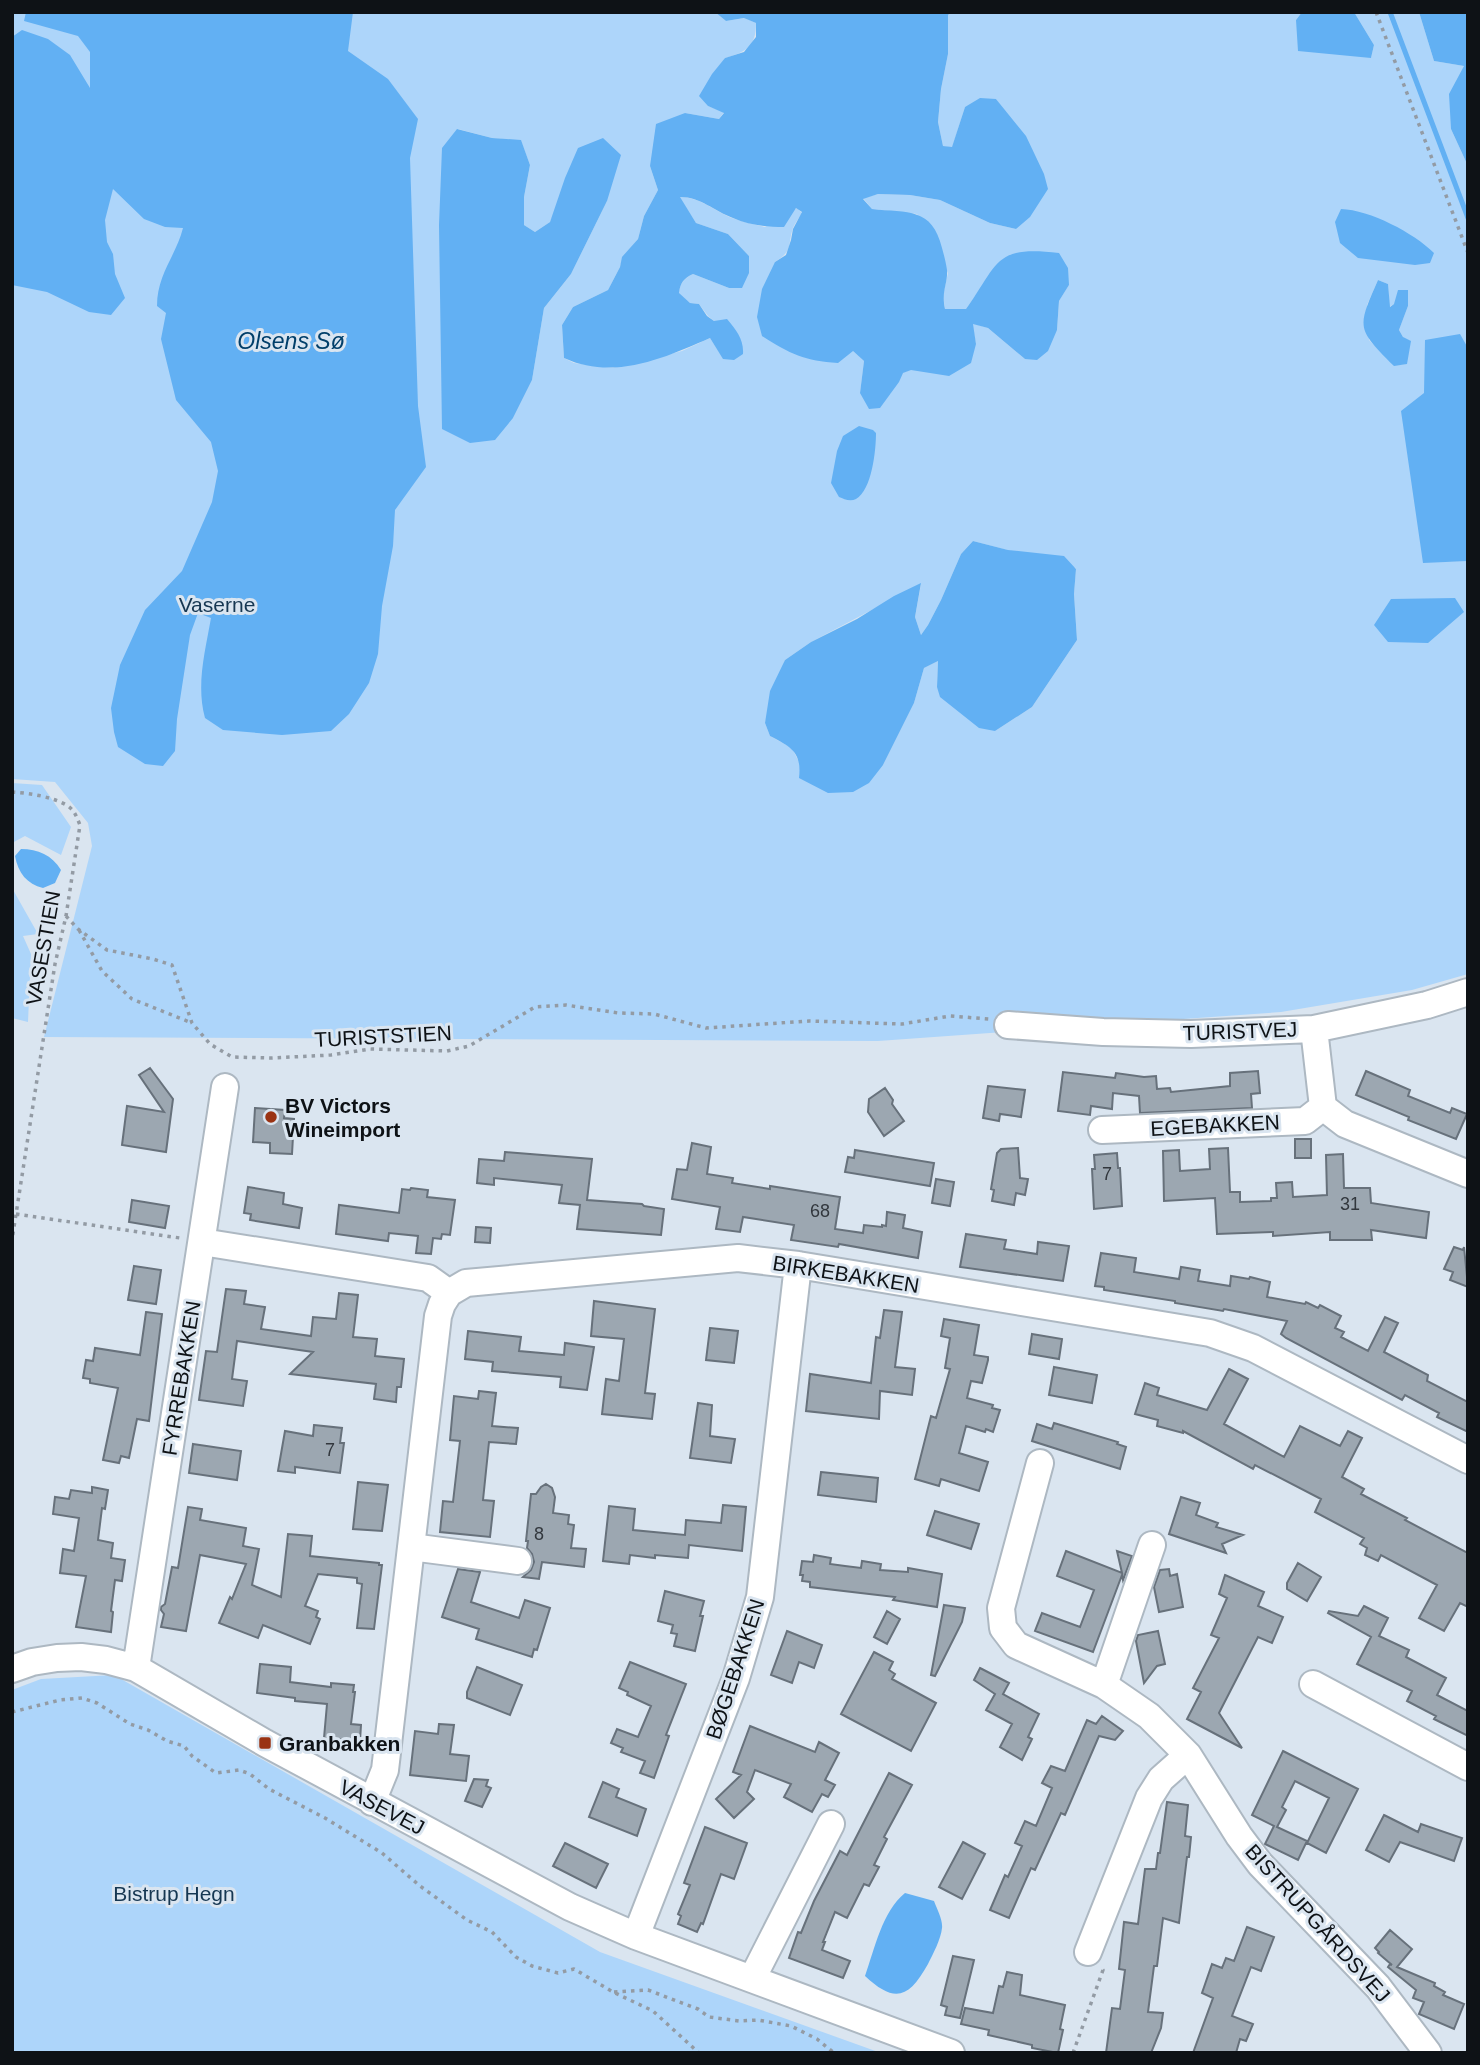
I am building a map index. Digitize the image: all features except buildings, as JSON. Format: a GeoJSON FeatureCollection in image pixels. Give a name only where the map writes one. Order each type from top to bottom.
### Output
{"type":"FeatureCollection","features":[{"type":"Feature","properties":{"kind":"street","name":"TURISTVEJ"},"geometry":{"type":"LineString","coordinates":[[1008,1025],[1103,1032],[1191,1034],[1314,1029],[1427,1005],[1468,992]]}},
{"type":"Feature","properties":{"kind":"street"},"geometry":{"type":"LineString","coordinates":[[1314,1029],[1323,1107],[1345,1124],[1468,1174]]}},
{"type":"Feature","properties":{"kind":"street","name":"FYRREBAKKEN"},"geometry":{"type":"LineString","coordinates":[[136,1668],[225,1087]]}},
{"type":"Feature","properties":{"kind":"street","name":"EGEBAKKEN"},"geometry":{"type":"LineString","coordinates":[[1102,1130],[1305,1121],[1323,1107]]}},
{"type":"Feature","properties":{"kind":"street"},"geometry":{"type":"LineString","coordinates":[[202,1242],[428,1278],[449,1293],[438,1316],[385,1770],[372,1802]]}},
{"type":"Feature","properties":{"kind":"street","name":"BIRKEBAKKEN"},"geometry":{"type":"LineString","coordinates":[[449,1293],[466,1283],[737,1258],[798,1265],[1210,1333],[1253,1348],[1468,1460]]}},
{"type":"Feature","properties":{"kind":"street","name":"BØGEBAKKEN"},"geometry":{"type":"LineString","coordinates":[[636,1936],[736,1678],[760,1597],[798,1265]]}},
{"type":"Feature","properties":{"kind":"street","name":"BISTRUPGÅRDSVEJ"},"geometry":{"type":"LineString","coordinates":[[1040,1463],[1001,1608],[1003,1628],[1017,1645],[1104,1685],[1149,1716],[1188,1755],[1260,1864],[1378,1987],[1428,2053]]}},
{"type":"Feature","properties":{"kind":"street"},"geometry":{"type":"LineString","coordinates":[[1104,1685],[1152,1545]]}},
{"type":"Feature","properties":{"kind":"street"},"geometry":{"type":"LineString","coordinates":[[411,1547],[518,1561]]}},
{"type":"Feature","properties":{"kind":"street","name":"VASEVEJ"},"geometry":{"type":"LineString","coordinates":[[12,1669],[32,1662],[81,1657],[136,1668],[250,1735],[570,1907],[636,1936],[951,2053]]}},
{"type":"Feature","properties":{"kind":"street"},"geometry":{"type":"LineString","coordinates":[[1313,1684],[1468,1767]]}},
{"type":"Feature","properties":{"kind":"street"},"geometry":{"type":"LineString","coordinates":[[1088,1952],[1149,1798],[1161,1780],[1188,1755]]}},
{"type":"Feature","properties":{"kind":"street"},"geometry":{"type":"LineString","coordinates":[[752,1979],[831,1824]]}},
{"type":"Feature","properties":{"kind":"path"},"geometry":{"type":"LineString","coordinates":[[1376,12],[1468,253]]}},
{"type":"Feature","properties":{"kind":"path","name":"VASESTIEN"},"geometry":{"type":"LineString","coordinates":[[12,792],[32,793],[67,806],[76,814],[80,825],[66,916],[55,964],[12,1240]]}},
{"type":"Feature","properties":{"kind":"path","name":"TURISTSTIEN"},"geometry":{"type":"LineString","coordinates":[[66,916],[78,929],[107,950],[172,965],[192,1023],[210,1044],[232,1057],[331,1055],[370,1049],[447,1051],[469,1046],[535,1007],[566,1005],[618,1013],[654,1014],[706,1028],[809,1021],[902,1024],[950,1016],[985,1018],[1008,1025]]}},
{"type":"Feature","properties":{"kind":"path"},"geometry":{"type":"LineString","coordinates":[[78,929],[102,971],[132,999],[192,1023]]}},
{"type":"Feature","properties":{"kind":"path"},"geometry":{"type":"LineString","coordinates":[[16,1214],[202,1242]]}},
{"type":"Feature","properties":{"kind":"path"},"geometry":{"type":"LineString","coordinates":[[12,1712],[60,1700],[82,1698],[97,1703],[130,1724],[184,1746],[192,1756],[216,1773],[239,1770],[250,1774],[269,1789],[325,1818],[382,1853],[420,1886],[467,1920],[492,1932],[516,1957],[532,1966],[558,1973],[574,1969],[653,2011],[699,2053]]}},
{"type":"Feature","properties":{"kind":"path"},"geometry":{"type":"LineString","coordinates":[[1073,2053],[1103,1970],[1088,1952]]}},
{"type":"Feature","properties":{"kind":"path"},"geometry":{"type":"LineString","coordinates":[[613,1992],[648,1990],[698,2009],[709,2017],[739,2021],[758,2020],[791,2026],[817,2039],[834,2053]]}},
{"type":"Feature","properties":{"kind":"green space","name":"Vaserne"},"geometry":{"type":"Polygon","coordinates":[[[12,12],[715,12],[726,21],[745,18],[756,23],[752,43],[744,51],[725,58],[708,106],[724,112],[719,119],[685,113],[650,166],[658,190],[644,216],[638,239],[623,257],[608,290],[573,307],[562,325],[564,358],[574,363],[613,368],[682,351],[710,338],[723,358],[714,321],[699,304],[690,303],[678,294],[679,290],[685,279],[693,274],[729,288],[749,256],[728,234],[696,223],[679,197],[694,199],[732,218],[765,227],[797,208],[802,213],[793,228],[789,247],[775,262],[864,361],[860,393],[890,394],[902,373],[976,344],[972,323],[988,328],[1025,359],[1057,330],[1059,301],[1069,285],[975,296],[966,309],[945,309],[943,295],[948,273],[917,214],[872,209],[863,198],[878,194],[940,200],[990,223],[1016,229],[1008,116],[996,99],[965,107],[952,148],[943,146],[938,122],[948,54],[948,15],[951,12],[1302,12],[1296,20],[1371,58],[1374,45],[1354,12],[1419,12],[1434,61],[1464,66],[1451,129],[1468,166],[1468,348],[1459,334],[1423,562],[1468,561],[1468,974],[1412,990],[1281,1012],[878,1041],[44,1037],[92,846],[88,823],[55,782],[12,779],[12,12]],[[458,129],[513,418],[532,380],[544,308],[571,274],[607,201],[556,209],[550,222],[535,232],[524,225],[524,197],[530,165],[521,141],[492,138],[458,129]],[[1378,280],[1367,305],[1369,340],[1394,365],[1406,364],[1403,337],[1399,330],[1408,306],[1394,304],[1389,307],[1388,284],[1378,280]],[[973,541],[961,554],[941,600],[921,635],[915,617],[921,584],[811,642],[785,660],[765,723],[770,736],[792,748],[800,764],[883,765],[914,703],[924,668],[938,661],[937,687],[995,731],[1032,707],[1077,640],[1074,594],[1076,568],[973,541]]]}},
{"type":"Feature","properties":{"kind":"green space"},"geometry":{"type":"Polygon","coordinates":[[[12,783],[42,785],[71,827],[61,855],[25,836],[12,843],[12,783]]]}},
{"type":"Feature","properties":{"kind":"green space"},"geometry":{"type":"Polygon","coordinates":[[[12,888],[38,934],[23,936],[31,954],[28,1022],[12,1018],[12,888]]]}},
{"type":"Feature","properties":{"kind":"green space","name":"Bistrup Hegn"},"geometry":{"type":"Polygon","coordinates":[[[114,1675],[600,1952],[881,2053],[12,2053],[12,1690],[41,1679],[114,1675]]]}},
{"type":"Feature","properties":{"kind":"water","name":"Olsens Sø"},"geometry":{"type":"Polygon","coordinates":[[[26,12],[353,12],[348,51],[388,79],[418,119],[410,158],[418,406],[426,467],[395,510],[393,546],[382,606],[378,654],[369,683],[349,714],[331,731],[282,735],[223,730],[205,718],[201,681],[211,618],[198,613],[190,635],[177,719],[175,751],[163,766],[145,764],[118,747],[111,708],[120,665],[145,610],[182,571],[212,502],[218,471],[211,442],[176,400],[161,339],[166,313],[157,306],[160,284],[183,228],[165,227],[144,219],[113,189],[105,220],[107,242],[113,254],[115,274],[125,298],[111,315],[89,312],[47,292],[12,285],[12,37],[22,30],[48,39],[70,55],[90,88],[90,52],[78,36],[24,21],[26,12]]]}},
{"type":"Feature","properties":{"kind":"water"},"geometry":{"type":"Polygon","coordinates":[[[715,12],[951,12],[948,15],[948,54],[938,122],[943,146],[952,147],[965,107],[980,98],[996,99],[1026,136],[1048,189],[1030,217],[1016,229],[990,223],[940,200],[878,194],[863,199],[872,209],[907,212],[932,225],[938,235],[947,270],[945,309],[966,309],[993,269],[1010,255],[1038,251],[1059,253],[1068,268],[1069,285],[1059,301],[1057,330],[1048,351],[1037,360],[1025,359],[988,328],[973,324],[976,344],[971,363],[949,376],[911,370],[903,373],[880,408],[869,409],[860,393],[864,361],[853,351],[838,363],[816,360],[790,352],[762,336],[757,317],[762,289],[775,262],[786,255],[793,229],[802,212],[796,208],[784,227],[764,226],[739,220],[701,202],[680,197],[696,223],[728,234],[749,256],[749,273],[742,288],[729,288],[693,274],[683,281],[679,293],[690,303],[699,304],[714,321],[727,319],[741,339],[743,354],[734,360],[723,359],[710,338],[657,359],[620,367],[583,365],[564,358],[562,325],[573,307],[608,290],[622,257],[638,239],[644,216],[658,190],[650,166],[656,124],[685,113],[719,119],[724,113],[708,106],[699,96],[725,58],[744,52],[756,37],[756,23],[744,18],[726,21],[715,12]]]}},
{"type":"Feature","properties":{"kind":"water"},"geometry":{"type":"Polygon","coordinates":[[[1302,12],[1354,12],[1374,45],[1371,58],[1298,51],[1296,20],[1302,12]]]}},
{"type":"Feature","properties":{"kind":"water"},"geometry":{"type":"Polygon","coordinates":[[[1419,12],[1468,12],[1468,166],[1451,129],[1449,94],[1464,66],[1434,61],[1419,12]]]}},
{"type":"Feature","properties":{"kind":"water"},"geometry":{"type":"Polygon","coordinates":[[[457,129],[492,138],[521,140],[530,165],[524,197],[524,225],[535,232],[550,222],[578,148],[603,138],[621,155],[607,201],[571,274],[544,308],[532,380],[513,418],[495,440],[470,443],[442,429],[439,225],[442,148],[457,129]]]}},
{"type":"Feature","properties":{"kind":"water"},"geometry":{"type":"Polygon","coordinates":[[[1341,209],[1365,213],[1403,231],[1434,253],[1430,263],[1415,265],[1358,258],[1340,243],[1335,222],[1341,209]]]}},
{"type":"Feature","properties":{"kind":"water"},"geometry":{"type":"Polygon","coordinates":[[[1378,280],[1388,284],[1390,307],[1394,304],[1398,290],[1408,290],[1408,306],[1399,330],[1403,337],[1411,341],[1407,364],[1394,366],[1373,343],[1364,327],[1366,308],[1378,280]]]}},
{"type":"Feature","properties":{"kind":"water"},"geometry":{"type":"Polygon","coordinates":[[[1460,334],[1468,348],[1468,561],[1423,563],[1401,411],[1424,393],[1425,340],[1460,334]]]}},
{"type":"Feature","properties":{"kind":"water"},"geometry":{"type":"Polygon","coordinates":[[[859,426],[876,433],[874,459],[866,487],[856,499],[849,500],[839,497],[831,483],[837,451],[843,436],[859,426]]]}},
{"type":"Feature","properties":{"kind":"water"},"geometry":{"type":"Polygon","coordinates":[[[973,541],[1008,550],[1064,556],[1076,569],[1074,594],[1077,640],[1032,707],[995,731],[979,728],[940,697],[937,687],[938,661],[924,668],[914,703],[883,765],[869,783],[853,792],[828,793],[799,778],[799,762],[794,751],[770,736],[765,723],[770,691],[785,660],[811,642],[921,583],[915,617],[921,635],[941,600],[961,554],[973,541]]]}},
{"type":"Feature","properties":{"kind":"water"},"geometry":{"type":"Polygon","coordinates":[[[1455,598],[1464,612],[1428,643],[1388,642],[1374,625],[1391,599],[1455,598]]]}},
{"type":"Feature","properties":{"kind":"water"},"geometry":{"type":"Polygon","coordinates":[[[21,849],[39,852],[53,860],[61,870],[55,883],[43,888],[24,877],[15,856],[21,849]]]}},
{"type":"Feature","properties":{"kind":"water"},"geometry":{"type":"Polygon","coordinates":[[[905,1893],[934,1901],[942,1928],[921,1975],[908,1990],[893,1993],[885,1991],[865,1976],[885,1920],[905,1893]]]}},
{"type":"Feature","properties":{"kind":"waterway"},"geometry":{"type":"LineString","coordinates":[[1390,12],[1468,218]]}},
{"type":"Feature","properties":{"kind":"place","name":"BV Victors Wineimport"},"geometry":{"type":"Point","coordinates":[271,1117]}},
{"type":"Feature","properties":{"kind":"place","name":"Granbakken"},"geometry":{"type":"Point","coordinates":[265,1743]}}]}
